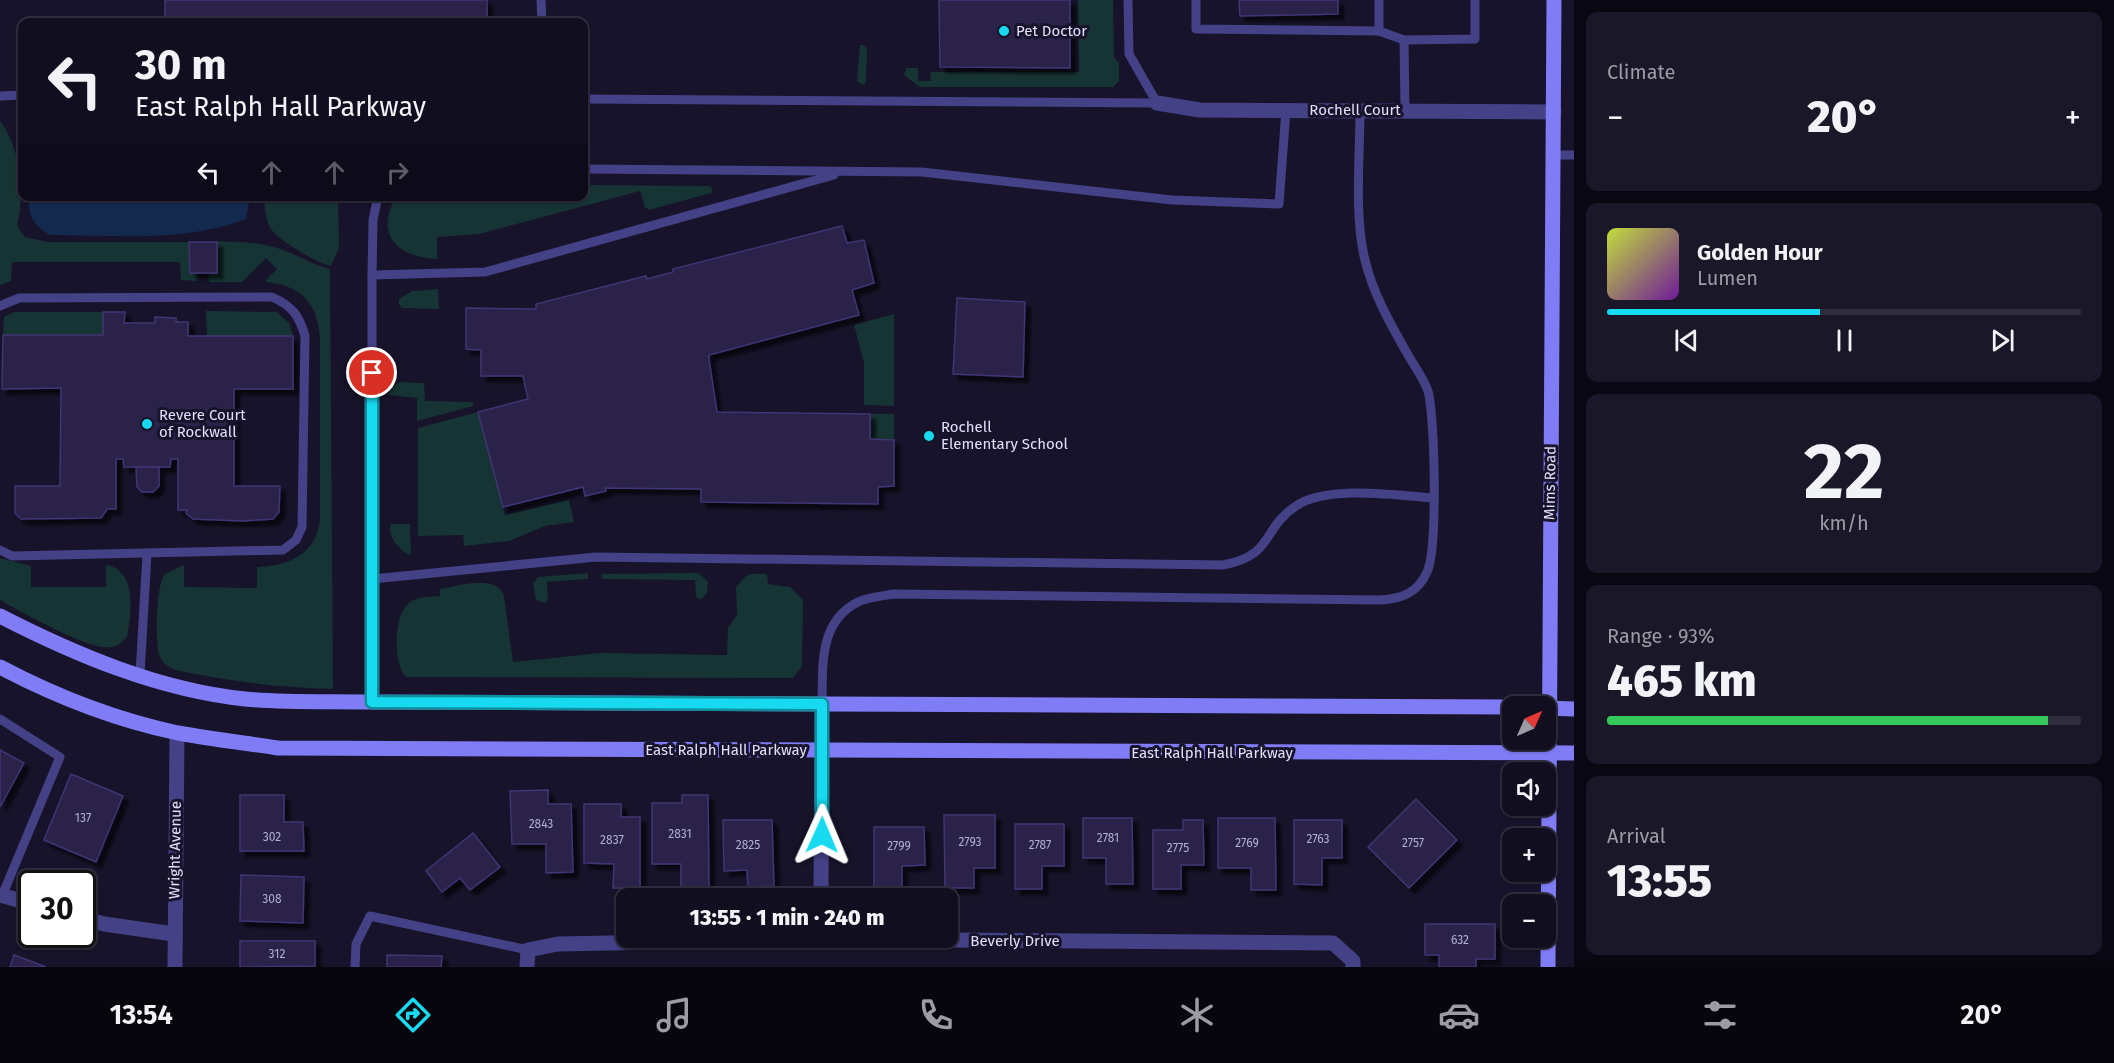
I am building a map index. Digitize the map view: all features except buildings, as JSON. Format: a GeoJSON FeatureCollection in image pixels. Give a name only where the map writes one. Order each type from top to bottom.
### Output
{"type":"FeatureCollection","features":[{"type":"Feature","properties":{"kind":"main road","name":"Mims Road"},"geometry":{"type":"LineString","coordinates":[[1547,696],[1554,0]]}},
{"type":"Feature","properties":{"kind":"main road"},"geometry":{"type":"LineString","coordinates":[[0,616],[68,651],[170,685],[244,699],[372,702],[1502,707]]}},
{"type":"Feature","properties":{"kind":"main road","name":"East Ralph Hall Parkway"},"geometry":{"type":"LineString","coordinates":[[0,668],[101,712],[177,732],[278,748],[1574,753]]}},
{"type":"Feature","properties":{"kind":"main road"},"geometry":{"type":"LineString","coordinates":[[1556,708],[1574,709]]}},
{"type":"Feature","properties":{"kind":"main road","name":"Mims Road"},"geometry":{"type":"LineString","coordinates":[[1548,967],[1549,750]]}},
{"type":"Feature","properties":{"kind":"street","name":"Rochell Court"},"geometry":{"type":"LineString","coordinates":[[1158,103],[1200,110],[1554,112]]}},
{"type":"Feature","properties":{"kind":"street"},"geometry":{"type":"LineString","coordinates":[[821,888],[822,704]]}},
{"type":"Feature","properties":{"kind":"street","name":"Wright Avenue"},"geometry":{"type":"LineString","coordinates":[[175,967],[177,732]]}},
{"type":"Feature","properties":{"kind":"street"},"geometry":{"type":"LineString","coordinates":[[1,895],[18,900]]}},
{"type":"Feature","properties":{"kind":"street"},"geometry":{"type":"LineString","coordinates":[[96,922],[174,933]]}},
{"type":"Feature","properties":{"kind":"street","name":"Beverly Drive"},"geometry":{"type":"LineString","coordinates":[[958,939],[1333,943],[1353,964]]}},
{"type":"Feature","properties":{"kind":"street","name":"Beverly Drive"},"geometry":{"type":"LineString","coordinates":[[528,950],[558,944],[616,943]]}},
{"type":"Feature","properties":{"kind":"street"},"geometry":{"type":"LineString","coordinates":[[527,967],[528,950]]}},
{"type":"Feature","properties":{"kind":"lane"},"geometry":{"type":"LineString","coordinates":[[541,0],[542,18]]}},
{"type":"Feature","properties":{"kind":"lane"},"geometry":{"type":"LineString","coordinates":[[1128,0],[1130,54],[1158,103]]}},
{"type":"Feature","properties":{"kind":"lane"},"geometry":{"type":"LineString","coordinates":[[1196,0],[1196,29],[1379,31],[1404,40],[1475,39],[1475,0]]}},
{"type":"Feature","properties":{"kind":"lane"},"geometry":{"type":"LineString","coordinates":[[1379,0],[1379,31]]}},
{"type":"Feature","properties":{"kind":"lane"},"geometry":{"type":"LineString","coordinates":[[1404,40],[1405,110]]}},
{"type":"Feature","properties":{"kind":"lane"},"geometry":{"type":"LineString","coordinates":[[0,96],[18,95]]}},
{"type":"Feature","properties":{"kind":"lane"},"geometry":{"type":"LineString","coordinates":[[588,99],[1158,103]]}},
{"type":"Feature","properties":{"kind":"lane"},"geometry":{"type":"LineString","coordinates":[[588,169],[922,172],[1172,200],[1280,204],[1286,110]]}},
{"type":"Feature","properties":{"kind":"lane"},"geometry":{"type":"LineString","coordinates":[[822,704],[823,646],[838,617],[859,602],[894,594],[1400,599],[1416,589],[1428,572],[1433,543],[1433,416],[1427,389],[1374,291],[1364,259],[1360,234],[1360,110]]}},
{"type":"Feature","properties":{"kind":"lane"},"geometry":{"type":"LineString","coordinates":[[1553,155],[1574,154]]}},
{"type":"Feature","properties":{"kind":"lane"},"geometry":{"type":"LineString","coordinates":[[372,275],[484,272],[845,171]]}},
{"type":"Feature","properties":{"kind":"lane"},"geometry":{"type":"LineString","coordinates":[[372,702],[372,275],[373,220],[377,201]]}},
{"type":"Feature","properties":{"kind":"lane"},"geometry":{"type":"LineString","coordinates":[[0,306],[19,298],[272,297],[288,304],[300,318],[305,336],[302,527],[296,540],[283,550],[12,556],[0,550]]}},
{"type":"Feature","properties":{"kind":"lane"},"geometry":{"type":"LineString","coordinates":[[372,579],[596,557],[1223,565],[1245,561],[1264,545],[1279,519],[1295,506],[1318,495],[1433,498]]}},
{"type":"Feature","properties":{"kind":"lane"},"geometry":{"type":"LineString","coordinates":[[140,674],[147,554]]}},
{"type":"Feature","properties":{"kind":"lane"},"geometry":{"type":"LineString","coordinates":[[0,719],[60,757],[1,895]]}},
{"type":"Feature","properties":{"kind":"lane"},"geometry":{"type":"LineString","coordinates":[[355,967],[356,945],[370,916],[528,950]]}},
{"type":"Feature","properties":{"kind":"green space"},"geometry":{"type":"Polygon","coordinates":[[[1078,0],[1113,0],[1114,57],[1119,63],[1119,81],[1113,87],[920,87],[904,75],[906,68],[918,68],[918,81],[931,81],[930,72],[1079,72],[1078,0]]]}},
{"type":"Feature","properties":{"kind":"green space"},"geometry":{"type":"Polygon","coordinates":[[[860,45],[864,45],[867,49],[866,82],[863,85],[857,81],[860,45]]]}},
{"type":"Feature","properties":{"kind":"green space"},"geometry":{"type":"Polygon","coordinates":[[[0,121],[13,144],[17,158],[18,201],[21,201],[17,226],[25,237],[47,242],[189,242],[190,272],[198,273],[198,281],[181,280],[180,262],[12,262],[11,281],[0,285],[0,121]]]}},
{"type":"Feature","properties":{"kind":"green space"},"geometry":{"type":"Polygon","coordinates":[[[588,185],[710,186],[713,190],[711,193],[649,210],[645,207],[640,191],[479,234],[437,237],[437,259],[411,254],[394,242],[389,233],[390,211],[394,201],[588,201],[588,185]]]}},
{"type":"Feature","properties":{"kind":"green space"},"geometry":{"type":"Polygon","coordinates":[[[264,201],[338,201],[339,248],[331,266],[299,251],[275,234],[266,213],[264,201]]]}},
{"type":"Feature","properties":{"kind":"green space"},"geometry":{"type":"Polygon","coordinates":[[[216,241],[269,246],[330,269],[333,689],[254,683],[175,670],[165,664],[159,654],[157,612],[160,589],[165,574],[184,565],[184,587],[257,588],[257,567],[279,564],[298,556],[312,542],[320,521],[320,341],[316,316],[308,302],[296,291],[265,281],[277,269],[266,258],[242,282],[209,282],[208,273],[217,272],[216,241]]]}},
{"type":"Feature","properties":{"kind":"green space"},"geometry":{"type":"Polygon","coordinates":[[[438,289],[439,309],[402,308],[399,304],[399,299],[412,291],[438,289]]]}},
{"type":"Feature","properties":{"kind":"green space"},"geometry":{"type":"Polygon","coordinates":[[[206,311],[277,312],[289,323],[293,336],[207,336],[206,311]]]}},
{"type":"Feature","properties":{"kind":"green space"},"geometry":{"type":"Polygon","coordinates":[[[14,312],[103,312],[103,335],[3,335],[4,317],[14,312]]]}},
{"type":"Feature","properties":{"kind":"green space"},"geometry":{"type":"Polygon","coordinates":[[[894,314],[894,406],[864,405],[864,363],[854,325],[894,314]]]}},
{"type":"Feature","properties":{"kind":"green space"},"geometry":{"type":"Polygon","coordinates":[[[400,382],[424,383],[425,401],[473,402],[473,406],[417,421],[417,398],[389,395],[390,388],[400,382]]]}},
{"type":"Feature","properties":{"kind":"green space"},"geometry":{"type":"Polygon","coordinates":[[[478,412],[505,515],[569,500],[574,522],[545,526],[509,541],[464,546],[463,535],[418,536],[418,428],[478,412]]]}},
{"type":"Feature","properties":{"kind":"green space"},"geometry":{"type":"Polygon","coordinates":[[[870,414],[894,414],[894,440],[870,439],[870,414]]]}},
{"type":"Feature","properties":{"kind":"green space"},"geometry":{"type":"Polygon","coordinates":[[[391,524],[410,524],[411,556],[395,543],[391,534],[391,524]]]}},
{"type":"Feature","properties":{"kind":"green space"},"geometry":{"type":"Polygon","coordinates":[[[0,558],[31,566],[31,587],[106,587],[106,565],[116,569],[123,575],[130,594],[127,637],[120,644],[112,647],[89,644],[58,631],[0,600],[0,558]]]}},
{"type":"Feature","properties":{"kind":"green space"},"geometry":{"type":"Polygon","coordinates":[[[588,573],[588,579],[547,582],[548,600],[546,603],[536,600],[533,584],[538,577],[588,573]]]}},
{"type":"Feature","properties":{"kind":"green space"},"geometry":{"type":"Polygon","coordinates":[[[699,573],[708,582],[707,593],[701,600],[696,597],[695,580],[602,579],[601,574],[699,573]]]}},
{"type":"Feature","properties":{"kind":"green space"},"geometry":{"type":"Polygon","coordinates":[[[767,574],[768,584],[790,587],[803,600],[802,666],[793,678],[406,677],[399,662],[398,628],[400,618],[409,603],[420,598],[440,596],[440,589],[476,583],[493,585],[500,589],[504,596],[513,662],[601,653],[727,655],[728,628],[737,615],[736,587],[746,576],[767,574]]]}},
{"type":"Feature","properties":{"kind":"water"},"geometry":{"type":"Polygon","coordinates":[[[29,201],[249,201],[246,219],[198,232],[149,236],[50,235],[39,228],[31,215],[29,201]]]}},
{"type":"Feature","properties":{"kind":"place","name":"Pet Doctor"},"geometry":{"type":"Point","coordinates":[1004,31]}},
{"type":"Feature","properties":{"kind":"place","name":"Revere Court of Rockwall"},"geometry":{"type":"Point","coordinates":[147,424]}},
{"type":"Feature","properties":{"kind":"place","name":"Rochell Elementary School"},"geometry":{"type":"Point","coordinates":[929,436]}},
{"type":"Feature","properties":{"kind":"route"},"geometry":{"type":"LineString","coordinates":[[372,373],[372,702],[822,704],[822,835]]}}]}
